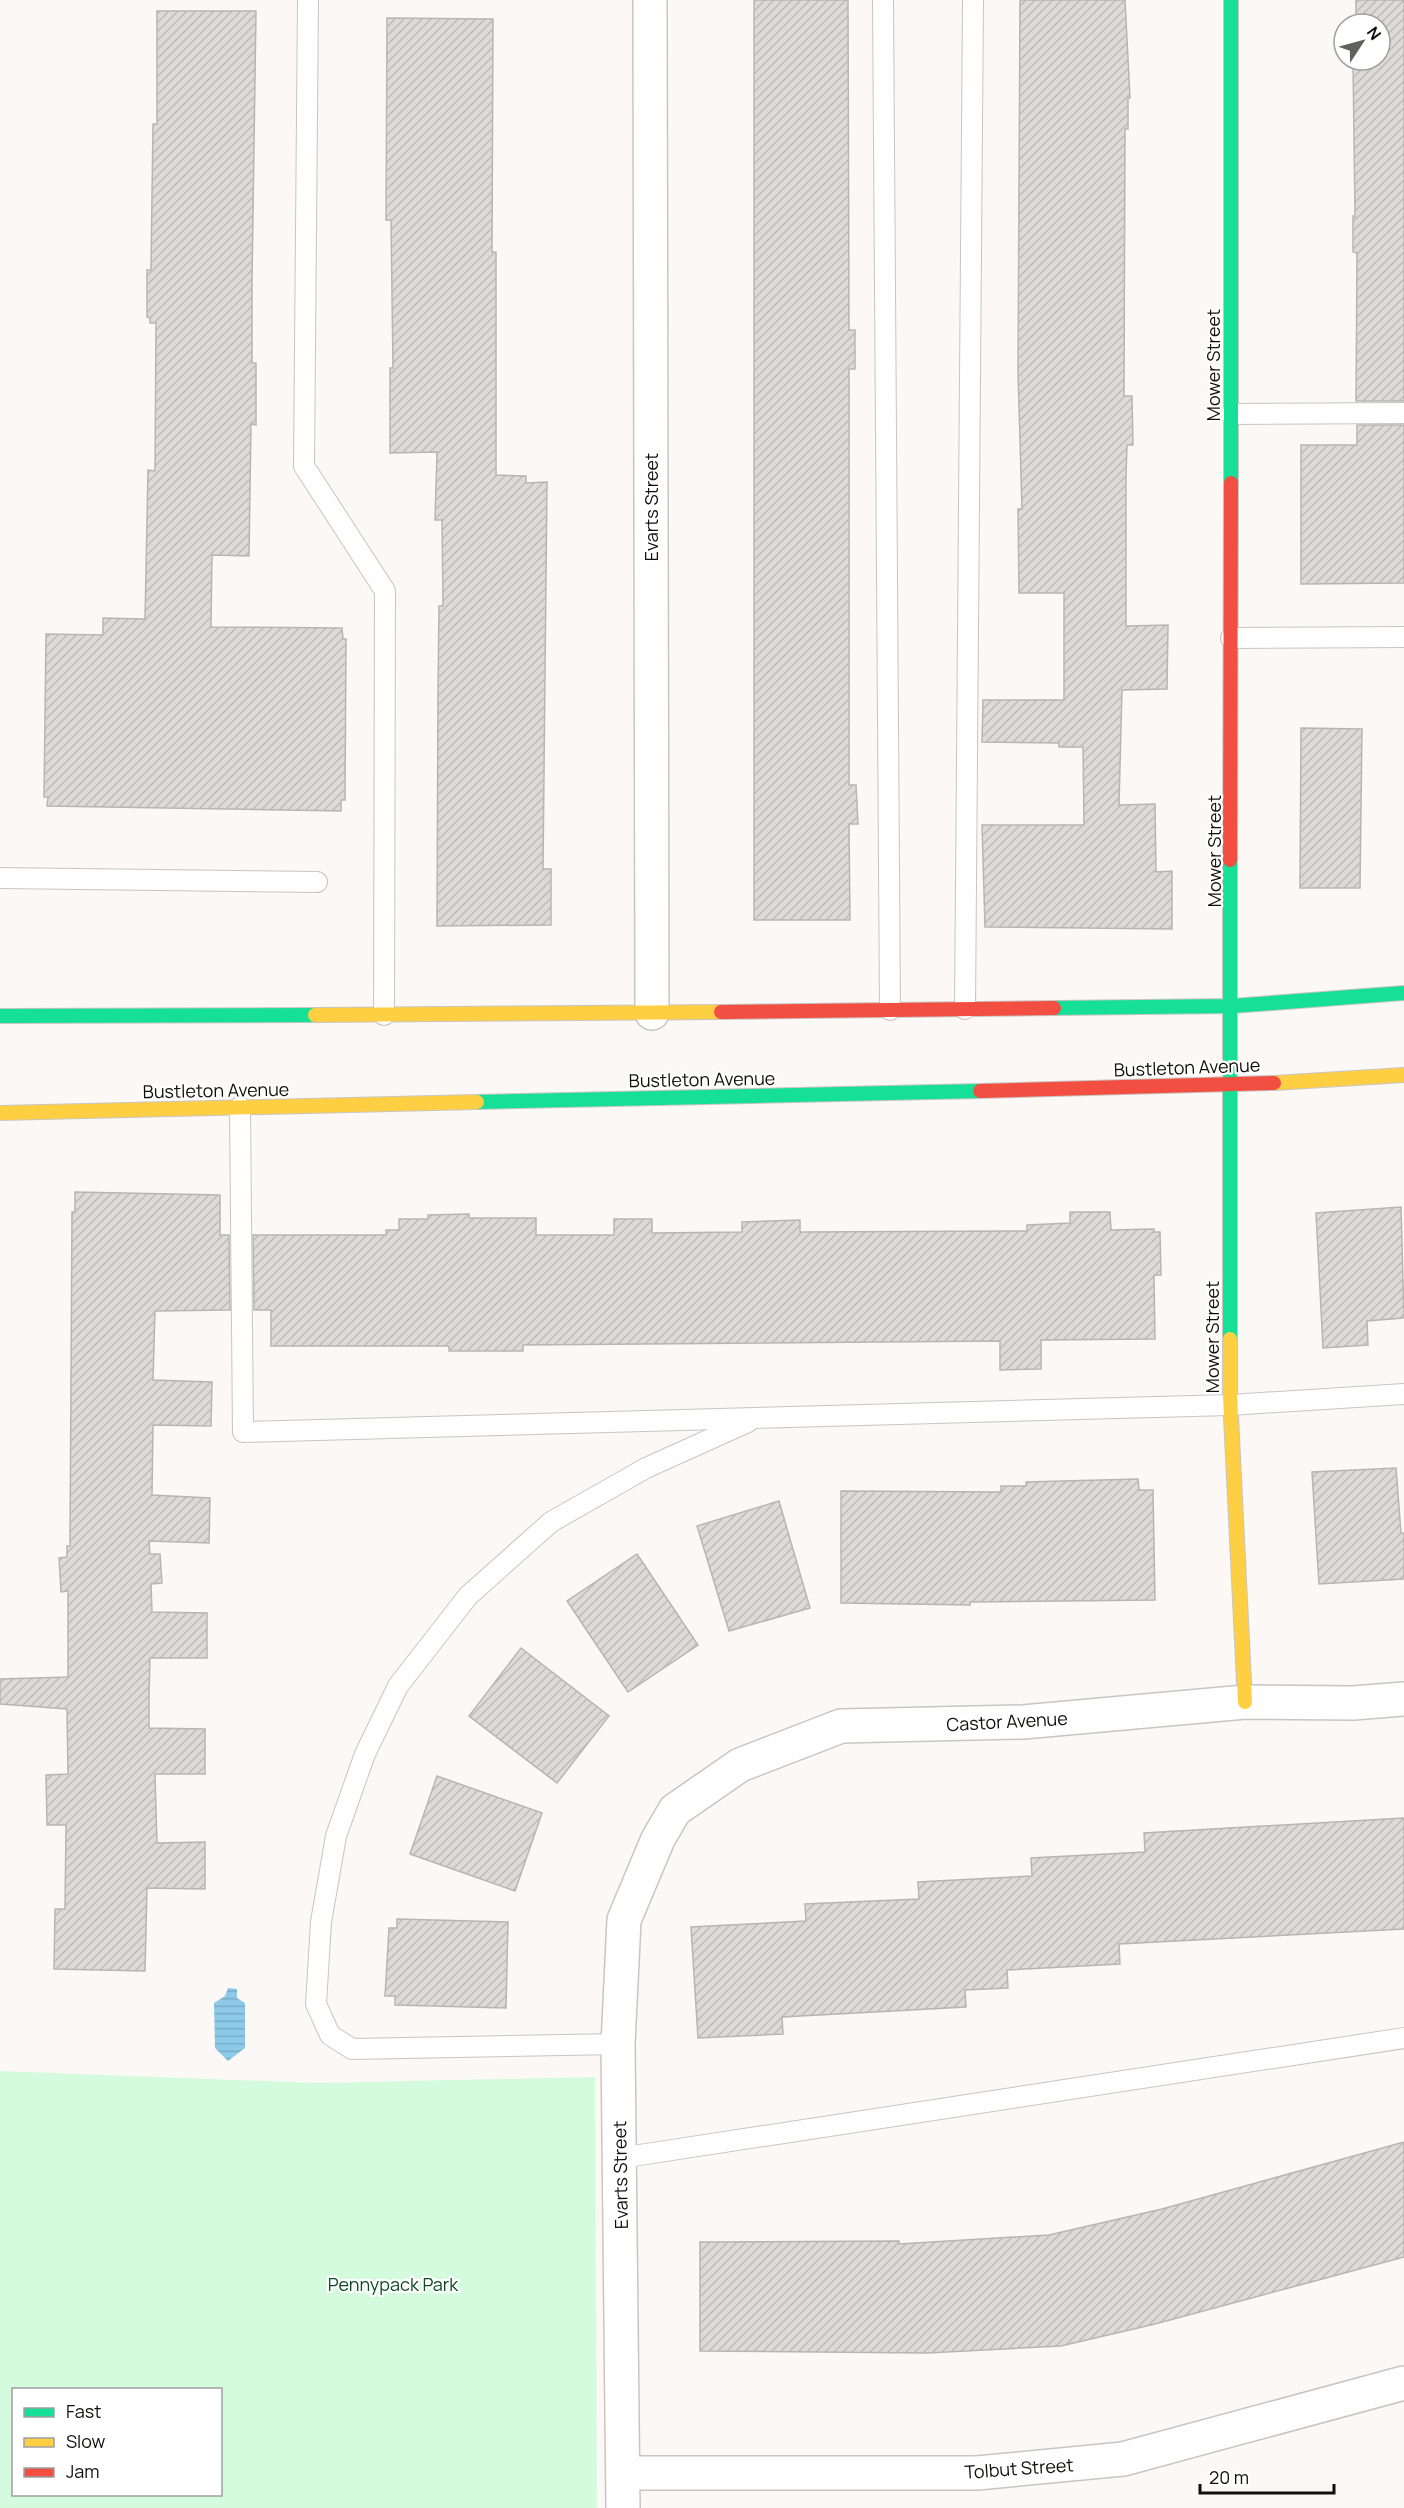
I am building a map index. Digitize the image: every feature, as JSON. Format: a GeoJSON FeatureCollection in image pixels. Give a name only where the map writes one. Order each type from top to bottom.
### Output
{"type":"FeatureCollection","features":[{"type":"Feature","properties":{"kind":"main road","name":"Mower Street"},"geometry":{"type":"LineString","coordinates":[[1231,0],[1230,1405],[1245,1702]]}},
{"type":"Feature","properties":{"kind":"main road"},"geometry":{"type":"LineString","coordinates":[[0,1016],[652,1013],[1232,1006],[1404,993]]}},
{"type":"Feature","properties":{"kind":"main road","name":"Bustleton Avenue"},"geometry":{"type":"LineString","coordinates":[[0,1113],[1232,1085],[1404,1075]]}},
{"type":"Feature","properties":{"kind":"street","name":"Evarts Street"},"geometry":{"type":"LineString","coordinates":[[650,0],[652,1013]]}},
{"type":"Feature","properties":{"kind":"street","name":"Castor Avenue"},"geometry":{"type":"LineString","coordinates":[[654,1849],[675,1809],[740,1765],[841,1726],[1023,1722],[1245,1702],[1353,1703],[1404,1699]]}},
{"type":"Feature","properties":{"kind":"street","name":"Evarts Street"},"geometry":{"type":"LineString","coordinates":[[623,2508],[618,2044],[624,1920],[654,1849]]}},
{"type":"Feature","properties":{"kind":"street","name":"Tolbut Street"},"geometry":{"type":"LineString","coordinates":[[624,2473],[977,2473],[1124,2460],[1404,2383]]}},
{"type":"Feature","properties":{"kind":"lane"},"geometry":{"type":"LineString","coordinates":[[308,0],[304,466],[385,591],[384,1015]]}},
{"type":"Feature","properties":{"kind":"lane"},"geometry":{"type":"LineString","coordinates":[[884,0],[890,1010]]}},
{"type":"Feature","properties":{"kind":"lane"},"geometry":{"type":"LineString","coordinates":[[965,1009],[973,0]]}},
{"type":"Feature","properties":{"kind":"lane"},"geometry":{"type":"LineString","coordinates":[[1231,414],[1404,413]]}},
{"type":"Feature","properties":{"kind":"lane"},"geometry":{"type":"LineString","coordinates":[[1231,638],[1404,637]]}},
{"type":"Feature","properties":{"kind":"lane"},"geometry":{"type":"LineString","coordinates":[[0,878],[317,882]]}},
{"type":"Feature","properties":{"kind":"lane"},"geometry":{"type":"LineString","coordinates":[[240,1107],[243,1432],[1230,1405],[1404,1394]]}},
{"type":"Feature","properties":{"kind":"lane"},"geometry":{"type":"LineString","coordinates":[[618,2044],[352,2049],[330,2035],[316,2004],[321,1922],[336,1836],[365,1754],[398,1686],[468,1596],[551,1522],[646,1468],[759,1418]]}},
{"type":"Feature","properties":{"kind":"lane"},"geometry":{"type":"LineString","coordinates":[[620,2158],[1404,2038]]}},
{"type":"Feature","properties":{"kind":"green space","name":"Pennypack Park"},"geometry":{"type":"Polygon","coordinates":[[[0,2071],[318,2083],[595,2077],[597,2508],[0,2508],[0,2071]]]}},
{"type":"Feature","properties":{"kind":"water"},"geometry":{"type":"Polygon","coordinates":[[[228,1988],[237,1989],[237,1998],[245,2003],[245,2048],[228,2061],[215,2048],[214,2003],[225,1996],[228,1988]]]}},
{"type":"Feature","properties":{"kind":"building"},"geometry":{"type":"Polygon","coordinates":[[[754,0],[848,0],[849,330],[855,330],[855,369],[849,369],[849,785],[856,785],[858,824],[849,824],[850,920],[754,920],[754,0]]]}},
{"type":"Feature","properties":{"kind":"building"},"geometry":{"type":"Polygon","coordinates":[[[1020,0],[1125,0],[1130,98],[1128,98],[1128,129],[1125,129],[1124,396],[1132,396],[1133,445],[1127,445],[1126,626],[1168,625],[1167,689],[1122,690],[1119,805],[1155,804],[1156,872],[1172,871],[1172,929],[985,927],[982,825],[1084,825],[1083,747],[1059,747],[1059,743],[982,742],[983,700],[1064,700],[1064,593],[1019,593],[1018,509],[1022,509],[1018,372],[1020,0]]]}},
{"type":"Feature","properties":{"kind":"building"},"geometry":{"type":"Polygon","coordinates":[[[1356,0],[1404,0],[1404,401],[1356,401],[1357,253],[1353,252],[1353,216],[1355,217],[1353,72],[1392,72],[1392,12],[1356,12],[1356,0]]]}},
{"type":"Feature","properties":{"kind":"building"},"geometry":{"type":"Polygon","coordinates":[[[157,11],[256,11],[252,363],[256,363],[256,425],[251,424],[249,556],[212,555],[211,627],[342,628],[343,639],[346,639],[345,800],[341,800],[341,811],[47,806],[48,797],[44,797],[46,634],[103,635],[103,618],[145,619],[148,470],[155,471],[156,323],[150,323],[150,318],[147,317],[147,270],[151,270],[153,124],[157,124],[157,11]]]}},
{"type":"Feature","properties":{"kind":"building"},"geometry":{"type":"Polygon","coordinates":[[[387,18],[493,19],[492,252],[496,252],[496,475],[526,476],[526,483],[547,482],[543,869],[551,869],[551,925],[437,926],[439,606],[443,606],[442,520],[435,520],[437,452],[390,453],[390,368],[393,368],[391,220],[386,220],[387,18]]]}},
{"type":"Feature","properties":{"kind":"building"},"geometry":{"type":"Polygon","coordinates":[[[1357,425],[1404,425],[1404,583],[1301,584],[1301,445],[1357,445],[1357,425]]]}},
{"type":"Feature","properties":{"kind":"building"},"geometry":{"type":"Polygon","coordinates":[[[1301,728],[1362,729],[1360,888],[1300,888],[1301,728]]]}},
{"type":"Feature","properties":{"kind":"building"},"geometry":{"type":"Polygon","coordinates":[[[75,1192],[220,1195],[220,1235],[229,1235],[230,1310],[155,1311],[153,1380],[212,1382],[211,1426],[153,1425],[152,1495],[210,1498],[209,1543],[149,1541],[150,1554],[160,1554],[162,1583],[151,1584],[152,1612],[207,1613],[207,1658],[150,1658],[149,1695],[149,1728],[205,1729],[205,1774],[155,1774],[157,1843],[205,1842],[205,1889],[147,1888],[145,1971],[54,1969],[55,1909],[65,1909],[66,1825],[47,1825],[46,1775],[68,1774],[67,1709],[0,1704],[0,1679],[68,1677],[68,1591],[61,1592],[59,1558],[67,1557],[67,1546],[70,1546],[72,1212],[75,1212],[75,1192]]]}},
{"type":"Feature","properties":{"kind":"building"},"geometry":{"type":"Polygon","coordinates":[[[1401,1207],[1404,1318],[1367,1321],[1368,1345],[1323,1348],[1316,1213],[1401,1207]]]}},
{"type":"Feature","properties":{"kind":"building"},"geometry":{"type":"Polygon","coordinates":[[[1070,1212],[1110,1212],[1111,1230],[1154,1229],[1154,1232],[1160,1232],[1161,1275],[1154,1275],[1155,1339],[1041,1340],[1041,1369],[1000,1370],[1000,1341],[523,1345],[523,1351],[449,1351],[449,1346],[271,1346],[271,1310],[254,1310],[253,1235],[386,1235],[386,1230],[399,1230],[399,1219],[428,1219],[428,1215],[469,1214],[469,1218],[536,1218],[536,1235],[614,1235],[614,1219],[652,1219],[652,1233],[742,1232],[742,1222],[800,1220],[800,1232],[1027,1231],[1027,1225],[1070,1223],[1070,1212]]]}},
{"type":"Feature","properties":{"kind":"building"},"geometry":{"type":"Polygon","coordinates":[[[1396,1468],[1401,1533],[1404,1533],[1404,1579],[1319,1584],[1312,1472],[1396,1468]]]}},
{"type":"Feature","properties":{"kind":"building"},"geometry":{"type":"Polygon","coordinates":[[[1138,1479],[1139,1490],[1153,1490],[1155,1600],[970,1602],[970,1605],[841,1603],[841,1491],[1001,1492],[1001,1486],[1026,1486],[1026,1482],[1138,1479]]]}},
{"type":"Feature","properties":{"kind":"building"},"geometry":{"type":"Polygon","coordinates":[[[779,1501],[810,1608],[729,1631],[697,1526],[779,1501]]]}},
{"type":"Feature","properties":{"kind":"building"},"geometry":{"type":"Polygon","coordinates":[[[637,1554],[698,1645],[628,1692],[567,1601],[637,1554]]]}},
{"type":"Feature","properties":{"kind":"building"},"geometry":{"type":"Polygon","coordinates":[[[521,1648],[609,1716],[557,1783],[469,1716],[521,1648]]]}},
{"type":"Feature","properties":{"kind":"building"},"geometry":{"type":"Polygon","coordinates":[[[437,1776],[542,1813],[515,1891],[410,1854],[437,1776]]]}},
{"type":"Feature","properties":{"kind":"building"},"geometry":{"type":"Polygon","coordinates":[[[1404,1818],[1404,1929],[1119,1944],[1120,1964],[1007,1970],[1008,1988],[965,1990],[966,2007],[782,2017],[783,2034],[698,2038],[691,1927],[806,1921],[805,1904],[919,1899],[918,1882],[1032,1876],[1031,1858],[1145,1852],[1144,1833],[1404,1818]]]}},
{"type":"Feature","properties":{"kind":"building"},"geometry":{"type":"Polygon","coordinates":[[[397,1919],[508,1922],[506,2008],[395,2005],[395,1996],[385,1996],[389,1928],[397,1928],[397,1919]]]}},
{"type":"Feature","properties":{"kind":"building"},"geometry":{"type":"Polygon","coordinates":[[[1404,2142],[1404,2257],[1155,2324],[1061,2346],[928,2353],[700,2351],[700,2242],[899,2241],[899,2244],[1049,2235],[1162,2209],[1404,2142]]]}},
{"type":"Feature","properties":{"kind":"traffic: fast"},"geometry":{"type":"LineString","coordinates":[[1231,0],[1231,483]]}},
{"type":"Feature","properties":{"kind":"traffic: fast"},"geometry":{"type":"LineString","coordinates":[[1230,860],[1230,1339]]}},
{"type":"Feature","properties":{"kind":"traffic: fast"},"geometry":{"type":"LineString","coordinates":[[1054,1008],[1232,1006],[1404,993]]}},
{"type":"Feature","properties":{"kind":"traffic: fast"},"geometry":{"type":"LineString","coordinates":[[0,1016],[315,1015]]}},
{"type":"Feature","properties":{"kind":"traffic: fast"},"geometry":{"type":"LineString","coordinates":[[477,1102],[980,1091]]}},
{"type":"Feature","properties":{"kind":"traffic: slow"},"geometry":{"type":"LineString","coordinates":[[315,1015],[721,1012]]}},
{"type":"Feature","properties":{"kind":"traffic: slow"},"geometry":{"type":"LineString","coordinates":[[1274,1083],[1404,1075]]}},
{"type":"Feature","properties":{"kind":"traffic: slow"},"geometry":{"type":"LineString","coordinates":[[0,1113],[477,1102]]}},
{"type":"Feature","properties":{"kind":"traffic: slow"},"geometry":{"type":"LineString","coordinates":[[1230,1339],[1230,1396],[1245,1702]]}},
{"type":"Feature","properties":{"kind":"traffic: jam"},"geometry":{"type":"LineString","coordinates":[[1230,860],[1231,483]]}},
{"type":"Feature","properties":{"kind":"traffic: jam"},"geometry":{"type":"LineString","coordinates":[[721,1012],[1054,1008]]}},
{"type":"Feature","properties":{"kind":"traffic: jam"},"geometry":{"type":"LineString","coordinates":[[980,1091],[1274,1083]]}}]}
